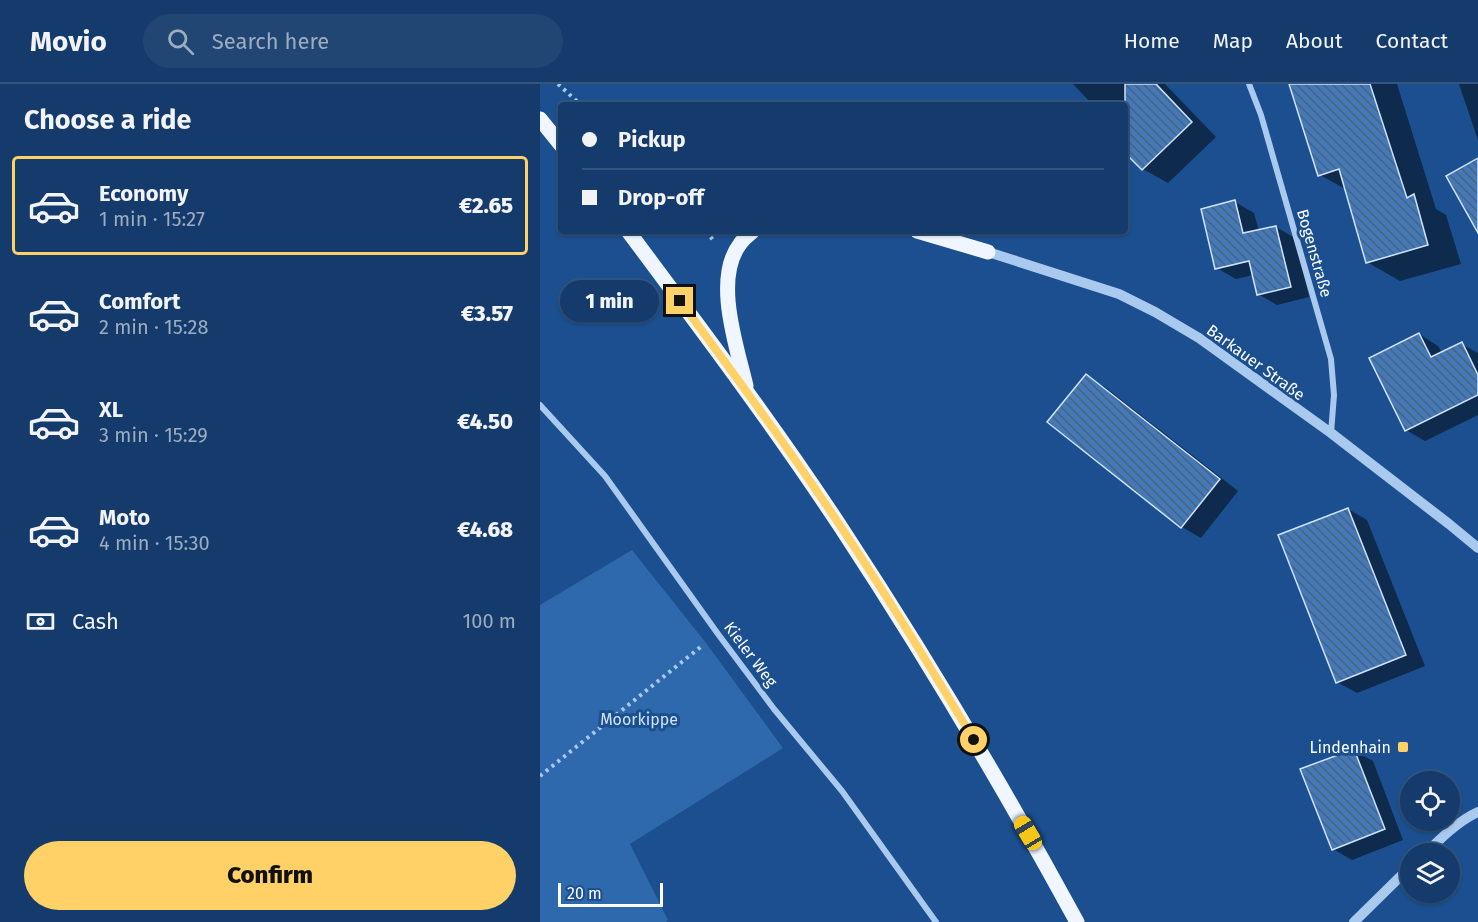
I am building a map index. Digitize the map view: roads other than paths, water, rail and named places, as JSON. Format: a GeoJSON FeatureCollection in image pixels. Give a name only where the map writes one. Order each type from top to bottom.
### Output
{"type":"FeatureCollection","features":[{"type":"Feature","properties":{"kind":"main road"},"geometry":{"type":"LineString","coordinates":[[540,119],[558,141]]}},
{"type":"Feature","properties":{"kind":"main road"},"geometry":{"type":"LineString","coordinates":[[630,234],[747,392],[842,528],[930,666],[1028,833],[1077,922]]}},
{"type":"Feature","properties":{"kind":"main road"},"geometry":{"type":"LineString","coordinates":[[747,392],[730,316],[727,280],[729,268],[739,244],[750,234]]}},
{"type":"Feature","properties":{"kind":"main road"},"geometry":{"type":"LineString","coordinates":[[926,234],[988,252]]}},
{"type":"Feature","properties":{"kind":"street","name":"Bogenstraße"},"geometry":{"type":"LineString","coordinates":[[1249,84],[1261,115],[1331,359],[1334,395],[1331,434]]}},
{"type":"Feature","properties":{"kind":"street","name":"Barkauer Straße"},"geometry":{"type":"LineString","coordinates":[[988,252],[1119,294],[1199,338],[1331,434],[1478,548]]}},
{"type":"Feature","properties":{"kind":"street","name":"Kieler Weg"},"geometry":{"type":"LineString","coordinates":[[540,405],[605,476],[718,634],[774,709],[842,792],[936,922]]}},
{"type":"Feature","properties":{"kind":"street"},"geometry":{"type":"LineString","coordinates":[[1436,843],[1476,811]]}},
{"type":"Feature","properties":{"kind":"street"},"geometry":{"type":"LineString","coordinates":[[1354,922],[1400,877]]}},
{"type":"Feature","properties":{"kind":"place","name":"Lindenhain"},"geometry":{"type":"Point","coordinates":[1403,747]}},
{"type":"Feature","properties":{"kind":"park label","name":"Moorkippe"},"geometry":{"type":"Point","coordinates":[639,719]}}]}
